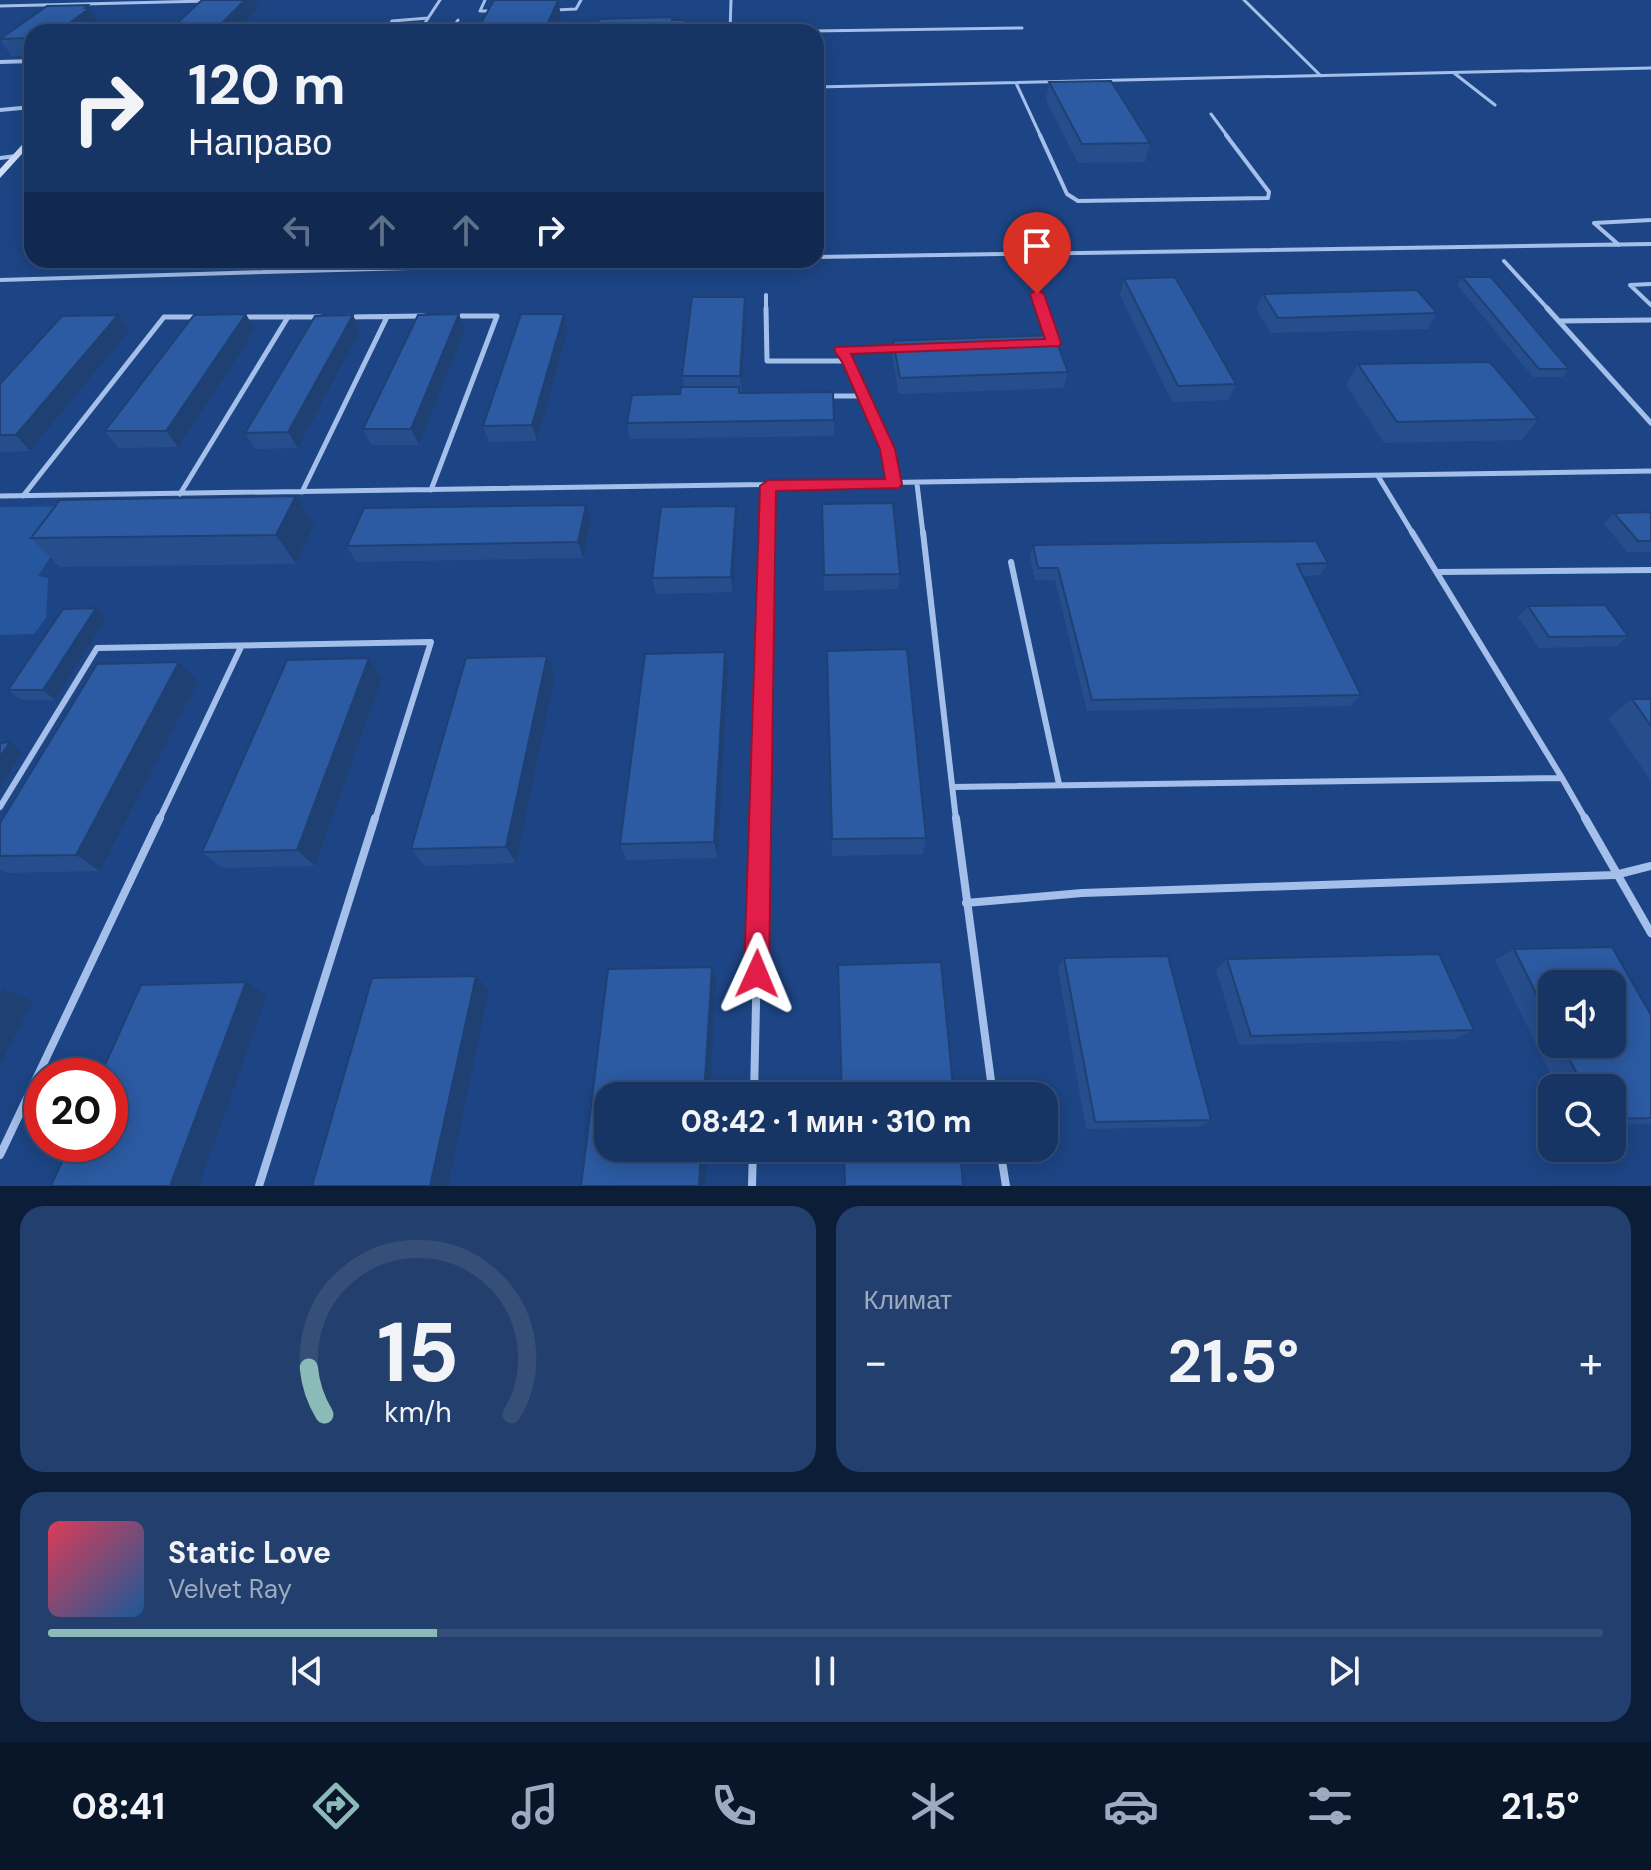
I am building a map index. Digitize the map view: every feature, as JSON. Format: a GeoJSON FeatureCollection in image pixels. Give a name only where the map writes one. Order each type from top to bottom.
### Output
{"type":"FeatureCollection","features":[{"type":"Feature","properties":{"kind":"main road"},"geometry":{"type":"LineString","coordinates":[[0,175],[24,146]]}},
{"type":"Feature","properties":{"kind":"street"},"geometry":{"type":"LineString","coordinates":[[0,62],[24,61]]}},
{"type":"Feature","properties":{"kind":"street"},"geometry":{"type":"LineString","coordinates":[[0,110],[24,108]]}},
{"type":"Feature","properties":{"kind":"lane"},"geometry":{"type":"LineString","coordinates":[[0,6],[219,0]]}},
{"type":"Feature","properties":{"kind":"lane"},"geometry":{"type":"LineString","coordinates":[[424,24],[440,0]]}},
{"type":"Feature","properties":{"kind":"lane"},"geometry":{"type":"LineString","coordinates":[[485,0],[480,11],[500,11]]}},
{"type":"Feature","properties":{"kind":"lane"},"geometry":{"type":"LineString","coordinates":[[555,10],[576,9],[581,0]]}},
{"type":"Feature","properties":{"kind":"lane"},"geometry":{"type":"LineString","coordinates":[[730,24],[731,0]]}},
{"type":"Feature","properties":{"kind":"lane"},"geometry":{"type":"LineString","coordinates":[[1244,0],[1321,76]]}},
{"type":"Feature","properties":{"kind":"lane"},"geometry":{"type":"LineString","coordinates":[[390,24],[392,21],[428,18]]}},
{"type":"Feature","properties":{"kind":"lane"},"geometry":{"type":"LineString","coordinates":[[455,24],[458,20]]}},
{"type":"Feature","properties":{"kind":"lane"},"geometry":{"type":"LineString","coordinates":[[824,31],[1022,28]]}},
{"type":"Feature","properties":{"kind":"lane"},"geometry":{"type":"LineString","coordinates":[[824,87],[1651,68]]}},
{"type":"Feature","properties":{"kind":"lane"},"geometry":{"type":"LineString","coordinates":[[1454,73],[1495,105]]}},
{"type":"Feature","properties":{"kind":"lane"},"geometry":{"type":"LineString","coordinates":[[1016,83],[1067,194],[1078,201],[1268,198],[1269,192],[1211,114]]}},
{"type":"Feature","properties":{"kind":"lane"},"geometry":{"type":"LineString","coordinates":[[0,158],[16,156]]}},
{"type":"Feature","properties":{"kind":"lane"},"geometry":{"type":"LineString","coordinates":[[1619,245],[1594,223],[1651,220]]}},
{"type":"Feature","properties":{"kind":"lane"},"geometry":{"type":"LineString","coordinates":[[824,257],[1651,244]]}},
{"type":"Feature","properties":{"kind":"lane"},"geometry":{"type":"LineString","coordinates":[[1504,261],[1651,423]]}},
{"type":"Feature","properties":{"kind":"lane"},"geometry":{"type":"LineString","coordinates":[[264,272],[266,268]]}},
{"type":"Feature","properties":{"kind":"lane"},"geometry":{"type":"LineString","coordinates":[[0,280],[410,268]]}},
{"type":"Feature","properties":{"kind":"lane"},"geometry":{"type":"LineString","coordinates":[[1651,284],[1630,285],[1651,305]]}},
{"type":"Feature","properties":{"kind":"lane"},"geometry":{"type":"LineString","coordinates":[[1037,294],[1054,343],[1038,344]]}},
{"type":"Feature","properties":{"kind":"lane"},"geometry":{"type":"LineString","coordinates":[[766,295],[767,361],[849,361]]}},
{"type":"Feature","properties":{"kind":"lane"},"geometry":{"type":"LineString","coordinates":[[345,317],[434,316]]}},
{"type":"Feature","properties":{"kind":"lane"},"geometry":{"type":"LineString","coordinates":[[431,490],[497,316],[450,316]]}},
{"type":"Feature","properties":{"kind":"lane"},"geometry":{"type":"LineString","coordinates":[[23,496],[164,317],[211,317]]}},
{"type":"Feature","properties":{"kind":"lane"},"geometry":{"type":"LineString","coordinates":[[242,317],[331,317]]}},
{"type":"Feature","properties":{"kind":"lane"},"geometry":{"type":"LineString","coordinates":[[180,494],[288,317]]}},
{"type":"Feature","properties":{"kind":"lane"},"geometry":{"type":"LineString","coordinates":[[302,492],[387,317]]}},
{"type":"Feature","properties":{"kind":"lane"},"geometry":{"type":"LineString","coordinates":[[1558,321],[1651,320]]}},
{"type":"Feature","properties":{"kind":"lane"},"geometry":{"type":"LineString","coordinates":[[894,484],[888,449],[849,361],[841,350],[902,348]]}},
{"type":"Feature","properties":{"kind":"lane"},"geometry":{"type":"LineString","coordinates":[[818,396],[863,396]]}},
{"type":"Feature","properties":{"kind":"lane"},"geometry":{"type":"LineString","coordinates":[[0,496],[1651,471]]}},
{"type":"Feature","properties":{"kind":"lane"},"geometry":{"type":"LineString","coordinates":[[1378,476],[1562,778],[1651,933]]}},
{"type":"Feature","properties":{"kind":"lane"},"geometry":{"type":"LineString","coordinates":[[917,484],[966,903],[991,1082]]}},
{"type":"Feature","properties":{"kind":"lane"},"geometry":{"type":"LineString","coordinates":[[754,1082],[768,486]]}},
{"type":"Feature","properties":{"kind":"lane"},"geometry":{"type":"LineString","coordinates":[[1011,562],[1059,784]]}},
{"type":"Feature","properties":{"kind":"lane"},"geometry":{"type":"LineString","coordinates":[[1437,572],[1651,570]]}},
{"type":"Feature","properties":{"kind":"lane"},"geometry":{"type":"LineString","coordinates":[[0,807],[97,648],[431,642],[259,1186]]}},
{"type":"Feature","properties":{"kind":"lane"},"geometry":{"type":"LineString","coordinates":[[0,1155],[241,647]]}},
{"type":"Feature","properties":{"kind":"lane"},"geometry":{"type":"LineString","coordinates":[[953,787],[1562,778]]}},
{"type":"Feature","properties":{"kind":"lane"},"geometry":{"type":"LineString","coordinates":[[966,903],[1082,893],[1615,875],[1651,866]]}},
{"type":"Feature","properties":{"kind":"lane"},"geometry":{"type":"LineString","coordinates":[[752,1186],[753,1162]]}},
{"type":"Feature","properties":{"kind":"lane"},"geometry":{"type":"LineString","coordinates":[[1002,1162],[1006,1186]]}},
{"type":"Feature","properties":{"kind":"shaded area"},"geometry":{"type":"Polygon","coordinates":[[[84,506],[38,576],[48,578],[46,618],[34,634],[0,635],[0,507],[84,506]]]}},
{"type":"Feature","properties":{"kind":"building"},"geometry":{"type":"Polygon","coordinates":[[[202,0],[245,0],[221,24],[176,24],[202,0]]]}},
{"type":"Feature","properties":{"kind":"building"},"geometry":{"type":"Polygon","coordinates":[[[494,0],[558,0],[548,24],[480,24],[494,0]]]}},
{"type":"Feature","properties":{"kind":"building"},"geometry":{"type":"Polygon","coordinates":[[[88,5],[85,8],[90,8],[68,24],[24,24],[24,38],[0,39],[47,6],[88,5]]]}},
{"type":"Feature","properties":{"kind":"building"},"geometry":{"type":"Polygon","coordinates":[[[673,17],[672,20],[686,20],[685,24],[597,24],[599,19],[673,17]]]}},
{"type":"Feature","properties":{"kind":"building"},"geometry":{"type":"Polygon","coordinates":[[[1111,81],[1150,143],[1082,144],[1049,82],[1111,81]]]}},
{"type":"Feature","properties":{"kind":"building"},"geometry":{"type":"Polygon","coordinates":[[[1175,277],[1236,384],[1178,386],[1124,279],[1175,277]]]}},
{"type":"Feature","properties":{"kind":"building"},"geometry":{"type":"Polygon","coordinates":[[[1462,277],[1491,277],[1569,369],[1539,369],[1462,277]]]}},
{"type":"Feature","properties":{"kind":"building"},"geometry":{"type":"Polygon","coordinates":[[[1417,290],[1437,313],[1278,318],[1263,294],[1417,290]]]}},
{"type":"Feature","properties":{"kind":"building"},"geometry":{"type":"Polygon","coordinates":[[[692,297],[745,297],[740,376],[682,376],[692,297]]]}},
{"type":"Feature","properties":{"kind":"building"},"geometry":{"type":"Polygon","coordinates":[[[246,314],[166,431],[105,431],[194,315],[246,314]]]}},
{"type":"Feature","properties":{"kind":"building"},"geometry":{"type":"Polygon","coordinates":[[[459,314],[411,429],[363,429],[418,315],[459,314]]]}},
{"type":"Feature","properties":{"kind":"building"},"geometry":{"type":"Polygon","coordinates":[[[521,314],[564,314],[532,425],[483,426],[521,314]]]}},
{"type":"Feature","properties":{"kind":"building"},"geometry":{"type":"Polygon","coordinates":[[[118,315],[16,435],[0,435],[0,384],[62,316],[118,315]]]}},
{"type":"Feature","properties":{"kind":"building"},"geometry":{"type":"Polygon","coordinates":[[[353,315],[288,432],[245,433],[315,316],[353,315]]]}},
{"type":"Feature","properties":{"kind":"building"},"geometry":{"type":"Polygon","coordinates":[[[1054,335],[1068,372],[900,378],[893,341],[1054,335]]]}},
{"type":"Feature","properties":{"kind":"building"},"geometry":{"type":"Polygon","coordinates":[[[1490,362],[1538,419],[1397,422],[1358,364],[1490,362]]]}},
{"type":"Feature","properties":{"kind":"building"},"geometry":{"type":"Polygon","coordinates":[[[681,387],[739,387],[739,393],[833,392],[834,420],[627,423],[632,395],[680,394],[681,387]]]}},
{"type":"Feature","properties":{"kind":"building"},"geometry":{"type":"Polygon","coordinates":[[[296,496],[276,535],[31,538],[60,500],[296,496]]]}},
{"type":"Feature","properties":{"kind":"building"},"geometry":{"type":"Polygon","coordinates":[[[893,503],[900,574],[824,575],[822,504],[893,503]]]}},
{"type":"Feature","properties":{"kind":"building"},"geometry":{"type":"Polygon","coordinates":[[[586,505],[578,542],[347,546],[364,508],[586,505]]]}},
{"type":"Feature","properties":{"kind":"building"},"geometry":{"type":"Polygon","coordinates":[[[736,506],[731,577],[652,578],[661,507],[736,506]]]}},
{"type":"Feature","properties":{"kind":"building"},"geometry":{"type":"Polygon","coordinates":[[[1651,512],[1651,541],[1638,541],[1614,513],[1651,512]]]}},
{"type":"Feature","properties":{"kind":"building"},"geometry":{"type":"Polygon","coordinates":[[[1316,541],[1328,563],[1297,564],[1361,695],[1092,700],[1058,568],[1038,568],[1033,545],[1316,541]]]}},
{"type":"Feature","properties":{"kind":"building"},"geometry":{"type":"Polygon","coordinates":[[[1605,605],[1628,636],[1549,637],[1528,606],[1605,605]]]}},
{"type":"Feature","properties":{"kind":"building"},"geometry":{"type":"Polygon","coordinates":[[[96,608],[43,690],[8,690],[63,609],[96,608]]]}},
{"type":"Feature","properties":{"kind":"building"},"geometry":{"type":"Polygon","coordinates":[[[907,649],[926,838],[832,839],[827,651],[907,649]]]}},
{"type":"Feature","properties":{"kind":"building"},"geometry":{"type":"Polygon","coordinates":[[[725,652],[714,842],[620,844],[645,654],[725,652]]]}},
{"type":"Feature","properties":{"kind":"building"},"geometry":{"type":"Polygon","coordinates":[[[547,656],[506,847],[411,849],[466,658],[547,656]]]}},
{"type":"Feature","properties":{"kind":"building"},"geometry":{"type":"Polygon","coordinates":[[[369,658],[297,850],[202,852],[287,660],[369,658]]]}},
{"type":"Feature","properties":{"kind":"building"},"geometry":{"type":"Polygon","coordinates":[[[179,662],[76,855],[0,856],[0,823],[97,664],[179,662]]]}},
{"type":"Feature","properties":{"kind":"building"},"geometry":{"type":"Polygon","coordinates":[[[1632,699],[1651,699],[1651,726],[1632,699]]]}},
{"type":"Feature","properties":{"kind":"building"},"geometry":{"type":"Polygon","coordinates":[[[10,742],[0,757],[0,743],[10,742]]]}},
{"type":"Feature","properties":{"kind":"building"},"geometry":{"type":"Polygon","coordinates":[[[1612,947],[1625,970],[1538,970],[1538,997],[1514,949],[1612,947]]]}},
{"type":"Feature","properties":{"kind":"building"},"geometry":{"type":"Polygon","coordinates":[[[1439,954],[1474,1030],[1251,1036],[1227,959],[1439,954]]]}},
{"type":"Feature","properties":{"kind":"building"},"geometry":{"type":"Polygon","coordinates":[[[1168,956],[1211,1120],[1095,1122],[1064,958],[1168,956]]]}},
{"type":"Feature","properties":{"kind":"building"},"geometry":{"type":"Polygon","coordinates":[[[941,962],[953,1082],[842,1082],[838,965],[941,962]]]}},
{"type":"Feature","properties":{"kind":"building"},"geometry":{"type":"Polygon","coordinates":[[[712,967],[705,1082],[594,1082],[594,1162],[700,1162],[699,1186],[581,1186],[608,969],[712,967]]]}},
{"type":"Feature","properties":{"kind":"building"},"geometry":{"type":"Polygon","coordinates":[[[1626,971],[1651,1015],[1651,1118],[1626,1119],[1626,1074],[1577,1074],[1569,1058],[1626,1058],[1626,971]]]}},
{"type":"Feature","properties":{"kind":"building"},"geometry":{"type":"Polygon","coordinates":[[[476,976],[430,1186],[312,1186],[372,978],[476,976]]]}},
{"type":"Feature","properties":{"kind":"building"},"geometry":{"type":"Polygon","coordinates":[[[246,982],[170,1186],[51,1186],[62,1162],[128,1162],[128,1058],[108,1058],[141,985],[246,982]]]}},
{"type":"Feature","properties":{"kind":"building"},"geometry":{"type":"Polygon","coordinates":[[[844,1162],[961,1162],[963,1186],[845,1186],[844,1162]]]}},
{"type":"Feature","properties":{"kind":"route"},"geometry":{"type":"LineString","coordinates":[[757,974],[768,486],[894,484],[888,449],[849,361],[841,350],[1054,343],[1037,294]]}}]}
